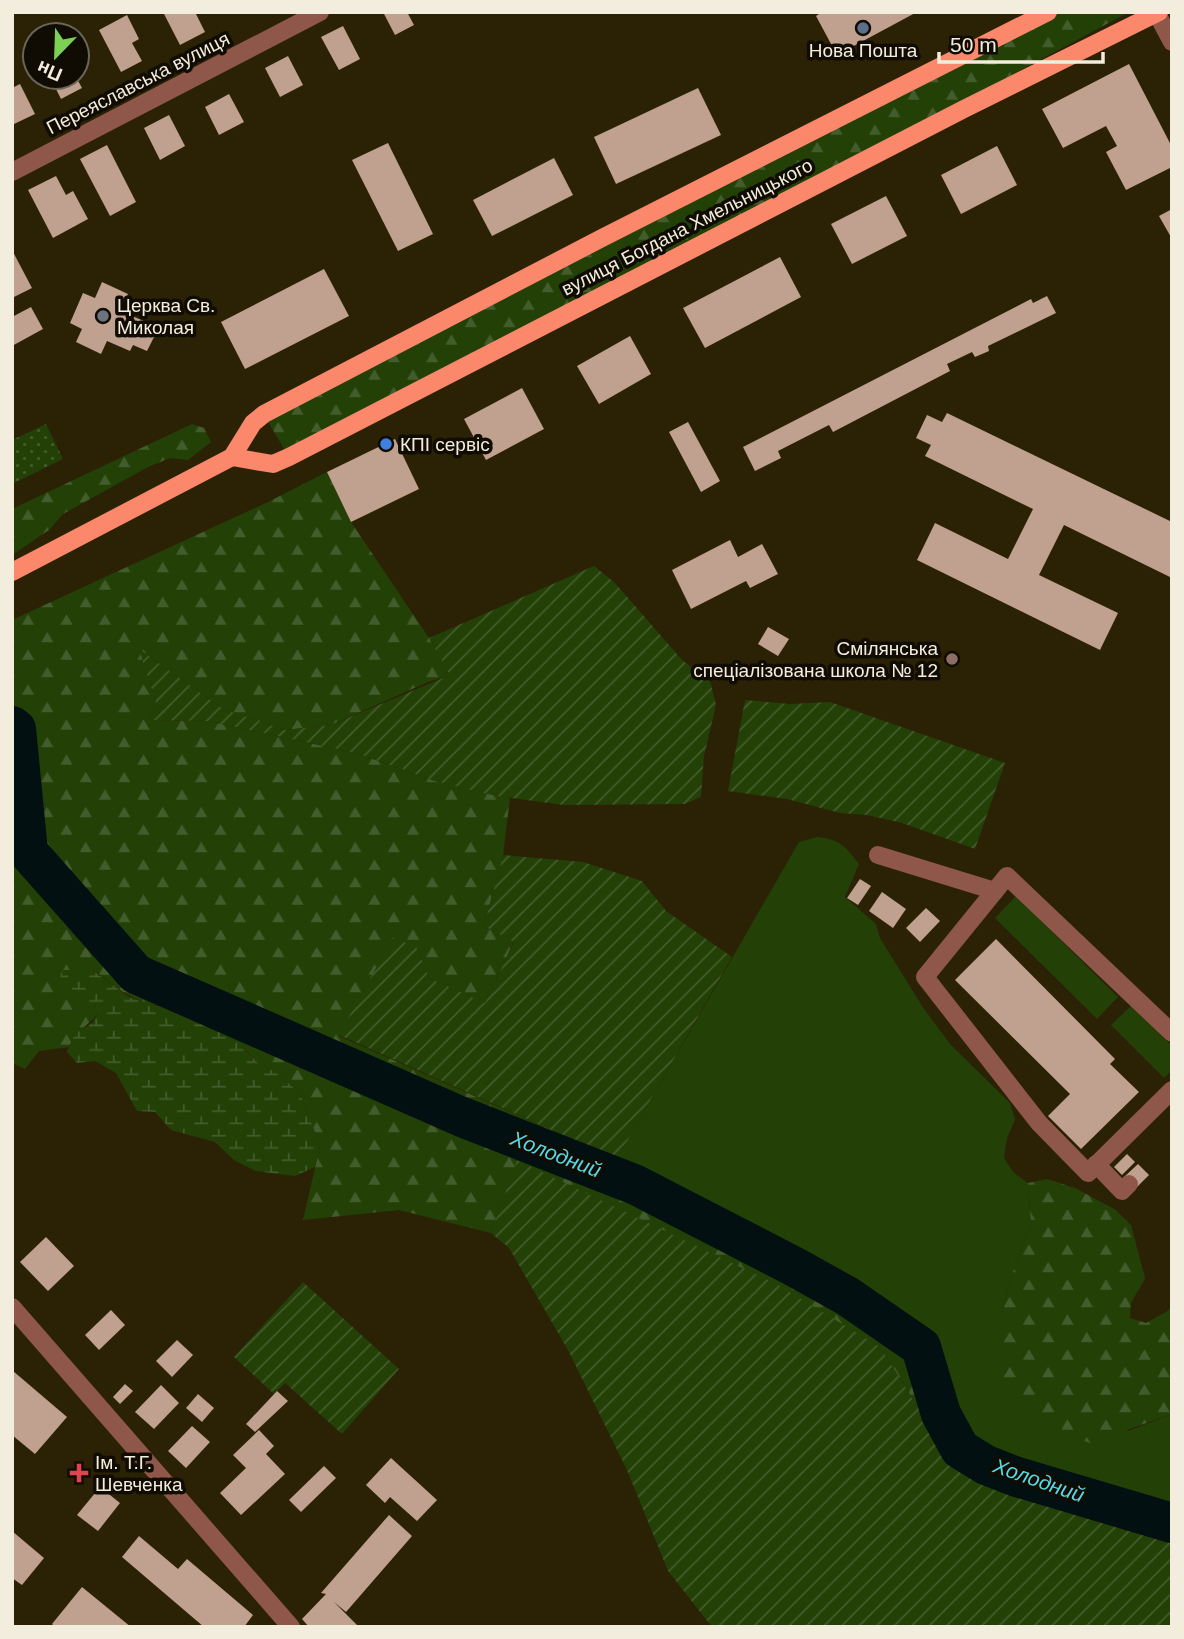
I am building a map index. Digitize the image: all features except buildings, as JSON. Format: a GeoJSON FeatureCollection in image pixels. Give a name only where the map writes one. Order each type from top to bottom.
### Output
{"type":"FeatureCollection","features":[{"type":"Feature","properties":{"kind":"main road","name":"вулиця Богдана Хмельницького"},"geometry":{"type":"LineString","coordinates":[[1048,12],[614,231],[264,414],[253,423],[232,457],[273,464],[289,457],[939,121],[1157,13]]}},
{"type":"Feature","properties":{"kind":"main road"},"geometry":{"type":"LineString","coordinates":[[12,572],[232,457]]}},
{"type":"Feature","properties":{"kind":"street","name":"Переяславська вулиця"},"geometry":{"type":"LineString","coordinates":[[12,172],[320,12]]}},
{"type":"Feature","properties":{"kind":"street"},"geometry":{"type":"LineString","coordinates":[[1157,13],[1172,42]]}},
{"type":"Feature","properties":{"kind":"street"},"geometry":{"type":"LineString","coordinates":[[878,855],[995,891]]}},
{"type":"Feature","properties":{"kind":"street"},"geometry":{"type":"LineString","coordinates":[[1172,1033],[1007,876],[925,977],[1039,1123],[1088,1173],[1172,1090]]}},
{"type":"Feature","properties":{"kind":"street"},"geometry":{"type":"LineString","coordinates":[[1096,1164],[1120,1178]]}},
{"type":"Feature","properties":{"kind":"street"},"geometry":{"type":"LineString","coordinates":[[12,1307],[291,1627]]}},
{"type":"Feature","properties":{"kind":"green space"},"geometry":{"type":"Polygon","coordinates":[[[1062,12],[1129,12],[631,280],[289,457],[267,420],[1062,12]]]}},
{"type":"Feature","properties":{"kind":"green space"},"geometry":{"type":"Polygon","coordinates":[[[46,424],[63,459],[12,484],[12,440],[46,424]]]}},
{"type":"Feature","properties":{"kind":"green space"},"geometry":{"type":"Polygon","coordinates":[[[192,424],[204,428],[211,442],[188,460],[170,458],[148,467],[63,514],[49,530],[12,555],[12,509],[192,424]]]}},
{"type":"Feature","properties":{"kind":"green space"},"geometry":{"type":"Polygon","coordinates":[[[327,472],[351,522],[451,675],[428,682],[331,725],[285,730],[223,709],[140,650],[156,702],[150,720],[207,721],[356,753],[435,781],[510,798],[503,855],[484,926],[514,941],[485,1004],[429,978],[417,948],[339,1036],[617,1159],[608,1174],[636,1185],[847,1296],[921,1347],[941,1414],[960,1449],[986,1465],[1078,1496],[968,1474],[917,1406],[880,1347],[517,1161],[491,1233],[399,1210],[303,1220],[320,1146],[300,1093],[275,1072],[258,1063],[247,1051],[170,1006],[148,1003],[128,995],[93,970],[72,990],[101,1010],[97,1015],[69,1047],[39,1051],[25,1069],[12,1063],[12,620],[327,472]]]}},
{"type":"Feature","properties":{"kind":"green space"},"geometry":{"type":"Polygon","coordinates":[[[594,566],[615,583],[682,660],[710,681],[716,705],[704,756],[701,797],[685,804],[564,805],[496,796],[435,781],[356,753],[207,721],[150,720],[156,702],[139,649],[223,709],[285,730],[331,725],[450,675],[429,638],[594,566]]]}},
{"type":"Feature","properties":{"kind":"green space"},"geometry":{"type":"Polygon","coordinates":[[[745,700],[790,704],[830,702],[1005,763],[975,849],[902,823],[867,815],[840,813],[787,799],[728,791],[745,700]]]}},
{"type":"Feature","properties":{"kind":"green space"},"geometry":{"type":"Polygon","coordinates":[[[817,837],[842,845],[859,864],[845,897],[876,924],[880,938],[922,1006],[950,1044],[1010,1103],[1015,1120],[1007,1138],[1004,1158],[1013,1172],[1028,1183],[1031,1225],[1016,1261],[1001,1316],[1128,1431],[1172,1414],[1172,1523],[1078,1496],[986,1465],[960,1449],[898,1332],[847,1296],[792,1266],[608,1174],[799,842],[817,837]]]}},
{"type":"Feature","properties":{"kind":"green space"},"geometry":{"type":"Polygon","coordinates":[[[503,855],[583,862],[642,881],[666,911],[732,957],[617,1159],[339,1035],[393,937],[417,948],[429,978],[485,1003],[514,942],[484,926],[503,855]]]}},
{"type":"Feature","properties":{"kind":"green space"},"geometry":{"type":"Polygon","coordinates":[[[1016,896],[1118,997],[1097,1019],[995,918],[1016,896]]]}},
{"type":"Feature","properties":{"kind":"green space"},"geometry":{"type":"Polygon","coordinates":[[[63,970],[92,970],[129,997],[201,1016],[235,1040],[258,1063],[275,1072],[300,1093],[320,1146],[315,1167],[295,1176],[256,1171],[234,1160],[215,1142],[171,1130],[155,1112],[137,1111],[116,1073],[95,1061],[77,1063],[67,1052],[75,1034],[93,1022],[100,1010],[60,978],[63,970]]]}},
{"type":"Feature","properties":{"kind":"green space"},"geometry":{"type":"Polygon","coordinates":[[[1131,1006],[1172,1046],[1172,1070],[1164,1078],[1111,1025],[1131,1006]]]}},
{"type":"Feature","properties":{"kind":"green space"},"geometry":{"type":"Polygon","coordinates":[[[517,1160],[778,1285],[880,1347],[917,1406],[968,1474],[1078,1496],[1172,1523],[1172,1627],[712,1627],[668,1571],[627,1470],[568,1350],[509,1248],[491,1233],[517,1160]]]}},
{"type":"Feature","properties":{"kind":"green space"},"geometry":{"type":"Polygon","coordinates":[[[1047,1179],[1075,1188],[1116,1210],[1131,1225],[1145,1278],[1131,1303],[1130,1318],[1146,1323],[1172,1306],[1172,1414],[1090,1443],[1057,1432],[1035,1417],[996,1374],[1001,1316],[1016,1261],[1031,1225],[1028,1183],[1047,1179]]]}},
{"type":"Feature","properties":{"kind":"green space"},"geometry":{"type":"Polygon","coordinates":[[[303,1282],[399,1369],[342,1434],[285,1383],[274,1394],[234,1357],[303,1282]]]}},
{"type":"Feature","properties":{"kind":"waterway","name":"Холодний"},"geometry":{"type":"LineString","coordinates":[[12,726],[16,729],[28,852],[136,974],[462,1117],[636,1185],[793,1266],[847,1296],[921,1347],[941,1414],[960,1449],[986,1465],[1017,1477],[1172,1523]]}},
{"type":"Feature","properties":{"kind":"place","name":"Нова Пошта"},"geometry":{"type":"Point","coordinates":[863,28]}},
{"type":"Feature","properties":{"kind":"place","name":"Церква Св. Миколая"},"geometry":{"type":"Point","coordinates":[103,316]}},
{"type":"Feature","properties":{"kind":"place","name":"КПІ сервіс"},"geometry":{"type":"Point","coordinates":[386,444]}},
{"type":"Feature","properties":{"kind":"place","name":"Смілянська спеціалізована школа № 12"},"geometry":{"type":"Point","coordinates":[952,659]}},
{"type":"Feature","properties":{"kind":"place","name":"Ім. Т.Г. Шевченка"},"geometry":{"type":"Point","coordinates":[79,1473]}}]}
